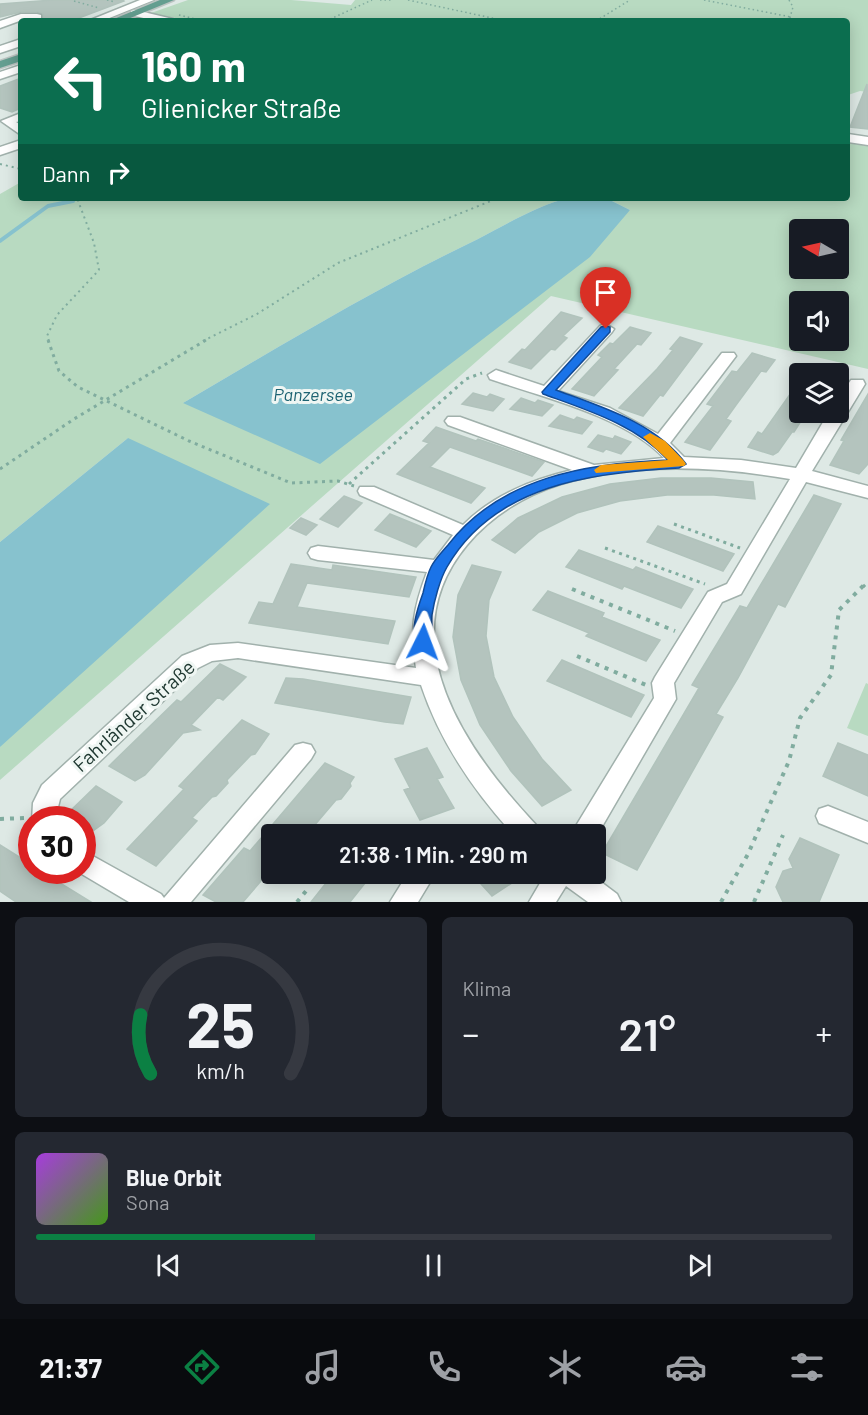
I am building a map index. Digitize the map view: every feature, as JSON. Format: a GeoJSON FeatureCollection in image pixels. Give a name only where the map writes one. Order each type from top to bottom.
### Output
{"type":"FeatureCollection","features":[{"type":"Feature","properties":{"kind":"main road"},"geometry":{"type":"LineString","coordinates":[[138,17],[169,0]]}},
{"type":"Feature","properties":{"kind":"main road"},"geometry":{"type":"LineString","coordinates":[[0,65],[18,58]]}},
{"type":"Feature","properties":{"kind":"street"},"geometry":{"type":"LineString","coordinates":[[101,18],[149,0]]}},
{"type":"Feature","properties":{"kind":"street"},"geometry":{"type":"LineString","coordinates":[[19,18],[37,17]]}},
{"type":"Feature","properties":{"kind":"street"},"geometry":{"type":"LineString","coordinates":[[138,17],[156,18]]}},
{"type":"Feature","properties":{"kind":"street"},"geometry":{"type":"LineString","coordinates":[[0,26],[18,18]]}},
{"type":"Feature","properties":{"kind":"street"},"geometry":{"type":"LineString","coordinates":[[0,26],[18,31]]}},
{"type":"Feature","properties":{"kind":"street"},"geometry":{"type":"LineString","coordinates":[[0,50],[18,43]]}},
{"type":"Feature","properties":{"kind":"street"},"geometry":{"type":"LineString","coordinates":[[0,76],[18,69]]}},
{"type":"Feature","properties":{"kind":"street"},"geometry":{"type":"LineString","coordinates":[[850,138],[868,141]]}},
{"type":"Feature","properties":{"kind":"street"},"geometry":{"type":"LineString","coordinates":[[0,151],[18,145]]}},
{"type":"Feature","properties":{"kind":"street"},"geometry":{"type":"LineString","coordinates":[[548,392],[606,329]]}},
{"type":"Feature","properties":{"kind":"street"},"geometry":{"type":"LineString","coordinates":[[660,443],[728,356]]}},
{"type":"Feature","properties":{"kind":"street"},"geometry":{"type":"LineString","coordinates":[[496,375],[604,412],[660,443],[679,464]]}},
{"type":"Feature","properties":{"kind":"street"},"geometry":{"type":"LineString","coordinates":[[849,396],[857,384]]}},
{"type":"Feature","properties":{"kind":"street"},"geometry":{"type":"LineString","coordinates":[[454,421],[593,471]]}},
{"type":"Feature","properties":{"kind":"street"},"geometry":{"type":"LineString","coordinates":[[590,824],[665,699],[663,682],[716,597],[734,589],[832,423]]}},
{"type":"Feature","properties":{"kind":"street"},"geometry":{"type":"LineString","coordinates":[[519,824],[501,806],[456,744],[428,678],[423,642],[424,614],[438,567],[465,533],[494,508],[522,492],[555,480],[627,466],[679,464],[749,467],[803,475],[868,492]]}},
{"type":"Feature","properties":{"kind":"street"},"geometry":{"type":"LineString","coordinates":[[367,491],[465,533]]}},
{"type":"Feature","properties":{"kind":"street"},"geometry":{"type":"LineString","coordinates":[[318,553],[438,567]]}},
{"type":"Feature","properties":{"kind":"street","name":"Fahrländer Straße"},"geometry":{"type":"LineString","coordinates":[[45,806],[51,792],[190,662],[205,653],[246,651],[428,678]]}},
{"type":"Feature","properties":{"kind":"street"},"geometry":{"type":"LineString","coordinates":[[175,902],[303,752]]}},
{"type":"Feature","properties":{"kind":"street"},"geometry":{"type":"LineString","coordinates":[[828,816],[868,833]]}},
{"type":"Feature","properties":{"kind":"street"},"geometry":{"type":"LineString","coordinates":[[96,869],[152,902]]}},
{"type":"Feature","properties":{"kind":"street"},"geometry":{"type":"LineString","coordinates":[[403,902],[415,884]]}},
{"type":"Feature","properties":{"kind":"street"},"geometry":{"type":"LineString","coordinates":[[542,902],[553,884]]}},
{"type":"Feature","properties":{"kind":"street"},"geometry":{"type":"LineString","coordinates":[[584,884],[608,902]]}},
{"type":"Feature","properties":{"kind":"path"},"geometry":{"type":"LineString","coordinates":[[333,18],[372,0]]}},
{"type":"Feature","properties":{"kind":"path"},"geometry":{"type":"LineString","coordinates":[[380,0],[391,0]]}},
{"type":"Feature","properties":{"kind":"path"},"geometry":{"type":"LineString","coordinates":[[408,0],[492,18]]}},
{"type":"Feature","properties":{"kind":"path"},"geometry":{"type":"LineString","coordinates":[[601,18],[630,0]]}},
{"type":"Feature","properties":{"kind":"path"},"geometry":{"type":"LineString","coordinates":[[704,0],[791,17],[793,7],[789,0]]}},
{"type":"Feature","properties":{"kind":"path"},"geometry":{"type":"LineString","coordinates":[[74,1],[101,8]]}},
{"type":"Feature","properties":{"kind":"path"},"geometry":{"type":"LineString","coordinates":[[0,164],[18,168]]}},
{"type":"Feature","properties":{"kind":"path"},"geometry":{"type":"LineString","coordinates":[[78,201],[85,223],[99,252],[99,270],[57,315],[47,336],[58,371],[78,387],[189,441],[291,483],[338,481],[367,491]]}},
{"type":"Feature","properties":{"kind":"path"},"geometry":{"type":"LineString","coordinates":[[0,469],[103,399],[200,343],[255,315],[298,285],[348,258],[395,238],[457,217],[492,201]]}},
{"type":"Feature","properties":{"kind":"path"},"geometry":{"type":"LineString","coordinates":[[349,484],[466,379],[481,372],[496,375]]}},
{"type":"Feature","properties":{"kind":"path"},"geometry":{"type":"LineString","coordinates":[[674,524],[756,554]]}},
{"type":"Feature","properties":{"kind":"path"},"geometry":{"type":"LineString","coordinates":[[605,548],[727,592]]}},
{"type":"Feature","properties":{"kind":"path"},"geometry":{"type":"LineString","coordinates":[[722,902],[747,854],[789,761],[800,718],[831,675],[839,610],[868,582]]}},
{"type":"Feature","properties":{"kind":"path"},"geometry":{"type":"LineString","coordinates":[[572,589],[691,637]]}},
{"type":"Feature","properties":{"kind":"path"},"geometry":{"type":"LineString","coordinates":[[577,656],[664,693]]}},
{"type":"Feature","properties":{"kind":"path"},"geometry":{"type":"LineString","coordinates":[[0,819],[18,819]]}},
{"type":"Feature","properties":{"kind":"path"},"geometry":{"type":"LineString","coordinates":[[754,902],[783,835]]}},
{"type":"Feature","properties":{"kind":"path"},"geometry":{"type":"LineString","coordinates":[[297,902],[306,891]]}},
{"type":"Feature","properties":{"kind":"green space"},"geometry":{"type":"Polygon","coordinates":[[[188,0],[291,0],[351,5],[355,0],[868,0],[868,92],[860,91],[850,94],[850,18],[176,18],[151,13],[188,0]]]}},
{"type":"Feature","properties":{"kind":"green space"},"geometry":{"type":"Polygon","coordinates":[[[850,143],[868,146],[868,369],[790,351],[849,351],[849,291],[789,291],[789,351],[551,296],[0,780],[0,747],[128,438],[0,542],[0,194],[18,184],[18,201],[558,201],[523,216],[403,277],[183,403],[630,210],[612,201],[850,201],[850,143]]]}},
{"type":"Feature","properties":{"kind":"green space"},"geometry":{"type":"Polygon","coordinates":[[[866,683],[868,684],[868,736],[847,728],[866,683]]]}},
{"type":"Feature","properties":{"kind":"water","name":"Panzersee"},"geometry":{"type":"Polygon","coordinates":[[[558,201],[612,201],[630,210],[590,257],[320,464],[183,403],[403,277],[558,201]]]}},
{"type":"Feature","properties":{"kind":"water"},"geometry":{"type":"Polygon","coordinates":[[[128,438],[270,504],[0,747],[0,542],[128,438]]]}},
{"type":"Feature","properties":{"kind":"building"},"geometry":{"type":"Polygon","coordinates":[[[53,0],[124,1],[79,18],[42,18],[43,14],[37,12],[21,12],[0,17],[0,4],[53,0]]]}},
{"type":"Feature","properties":{"kind":"building"},"geometry":{"type":"Polygon","coordinates":[[[18,79],[18,109],[12,112],[0,108],[0,86],[18,79]]]}},
{"type":"Feature","properties":{"kind":"building"},"geometry":{"type":"Polygon","coordinates":[[[867,84],[868,129],[850,127],[867,84]]]}},
{"type":"Feature","properties":{"kind":"building"},"geometry":{"type":"Polygon","coordinates":[[[561,312],[582,318],[563,336],[567,338],[555,350],[551,349],[531,369],[509,362],[522,349],[525,350],[561,312]]]}},
{"type":"Feature","properties":{"kind":"building"},"geometry":{"type":"Polygon","coordinates":[[[630,327],[651,333],[641,345],[637,344],[614,369],[618,370],[594,396],[572,389],[602,357],[598,355],[630,327]]]}},
{"type":"Feature","properties":{"kind":"building"},"geometry":{"type":"Polygon","coordinates":[[[680,337],[702,344],[663,396],[660,395],[643,416],[619,408],[657,369],[673,350],[670,349],[680,337]]]}},
{"type":"Feature","properties":{"kind":"building"},"geometry":{"type":"Polygon","coordinates":[[[752,353],[775,360],[766,372],[761,371],[736,405],[726,419],[731,421],[710,450],[685,442],[713,406],[707,404],[732,371],[737,372],[752,353]]]}},
{"type":"Feature","properties":{"kind":"building"},"geometry":{"type":"Polygon","coordinates":[[[473,393],[487,397],[490,394],[504,399],[493,411],[462,404],[473,393]]]}},
{"type":"Feature","properties":{"kind":"building"},"geometry":{"type":"Polygon","coordinates":[[[868,394],[868,464],[859,474],[830,465],[844,441],[841,440],[868,394]]]}},
{"type":"Feature","properties":{"kind":"building"},"geometry":{"type":"Polygon","coordinates":[[[789,396],[789,423],[800,423],[794,432],[773,455],[748,447],[758,432],[762,434],[789,396]]]}},
{"type":"Feature","properties":{"kind":"building"},"geometry":{"type":"Polygon","coordinates":[[[521,398],[535,403],[538,400],[553,405],[542,416],[510,409],[521,398]]]}},
{"type":"Feature","properties":{"kind":"building"},"geometry":{"type":"Polygon","coordinates":[[[560,415],[574,420],[577,417],[592,422],[582,434],[549,426],[560,415]]]}},
{"type":"Feature","properties":{"kind":"building"},"geometry":{"type":"Polygon","coordinates":[[[436,427],[544,462],[532,476],[450,447],[430,467],[485,488],[471,503],[397,474],[429,443],[423,441],[436,427]]]}},
{"type":"Feature","properties":{"kind":"building"},"geometry":{"type":"Polygon","coordinates":[[[598,435],[613,439],[615,436],[631,442],[621,454],[588,447],[598,435]]]}},
{"type":"Feature","properties":{"kind":"building"},"geometry":{"type":"Polygon","coordinates":[[[661,478],[711,478],[753,482],[755,499],[714,495],[667,495],[620,501],[577,513],[539,532],[515,553],[492,540],[518,518],[562,497],[610,484],[661,478]]]}},
{"type":"Feature","properties":{"kind":"building"},"geometry":{"type":"Polygon","coordinates":[[[814,495],[841,504],[785,607],[778,604],[716,714],[723,717],[637,870],[606,855],[606,846],[699,688],[692,685],[740,606],[747,608],[814,495]]]}},
{"type":"Feature","properties":{"kind":"building"},"geometry":{"type":"Polygon","coordinates":[[[344,496],[362,503],[338,527],[320,519],[344,496]]]}},
{"type":"Feature","properties":{"kind":"building"},"geometry":{"type":"Polygon","coordinates":[[[390,514],[431,531],[416,547],[375,530],[390,514]]]}},
{"type":"Feature","properties":{"kind":"building"},"geometry":{"type":"Polygon","coordinates":[[[301,518],[317,525],[306,535],[290,528],[301,518]]]}},
{"type":"Feature","properties":{"kind":"building"},"geometry":{"type":"Polygon","coordinates":[[[658,526],[734,554],[723,571],[647,542],[658,526]]]}},
{"type":"Feature","properties":{"kind":"building"},"geometry":{"type":"Polygon","coordinates":[[[579,550],[633,570],[636,567],[693,589],[681,608],[624,586],[622,589],[566,567],[579,550]]]}},
{"type":"Feature","properties":{"kind":"building"},"geometry":{"type":"Polygon","coordinates":[[[291,564],[332,570],[333,565],[416,577],[409,597],[307,583],[297,607],[395,621],[388,644],[249,623],[259,602],[273,604],[291,564]]]}},
{"type":"Feature","properties":{"kind":"building"},"geometry":{"type":"Polygon","coordinates":[[[472,565],[501,572],[489,600],[486,636],[494,677],[513,717],[542,759],[571,790],[542,806],[511,771],[480,725],[461,680],[453,637],[458,595],[472,565]]]}},
{"type":"Feature","properties":{"kind":"building"},"geometry":{"type":"Polygon","coordinates":[[[548,591],[604,613],[602,617],[660,640],[646,661],[586,636],[589,633],[533,610],[548,591]]]}},
{"type":"Feature","properties":{"kind":"building"},"geometry":{"type":"Polygon","coordinates":[[[562,660],[644,695],[631,717],[547,681],[562,660]]]}},
{"type":"Feature","properties":{"kind":"building"},"geometry":{"type":"Polygon","coordinates":[[[220,664],[246,677],[223,700],[218,697],[191,725],[200,730],[183,733],[145,775],[135,781],[109,766],[177,700],[181,702],[220,664]]]}},
{"type":"Feature","properties":{"kind":"building"},"geometry":{"type":"Polygon","coordinates":[[[286,678],[411,697],[403,724],[385,722],[275,703],[286,678]]]}},
{"type":"Feature","properties":{"kind":"building"},"geometry":{"type":"Polygon","coordinates":[[[242,720],[269,734],[255,754],[251,755],[227,780],[228,783],[216,796],[212,797],[192,818],[197,821],[156,866],[127,849],[184,789],[179,786],[242,720]]]}},
{"type":"Feature","properties":{"kind":"building"},"geometry":{"type":"Polygon","coordinates":[[[838,743],[868,755],[868,796],[823,776],[838,743]]]}},
{"type":"Feature","properties":{"kind":"building"},"geometry":{"type":"Polygon","coordinates":[[[427,748],[443,777],[437,779],[454,808],[420,820],[404,790],[410,788],[395,759],[427,748]]]}},
{"type":"Feature","properties":{"kind":"building"},"geometry":{"type":"Polygon","coordinates":[[[325,763],[354,777],[350,783],[351,786],[341,799],[336,800],[316,824],[273,824],[325,763]]]}},
{"type":"Feature","properties":{"kind":"building"},"geometry":{"type":"Polygon","coordinates":[[[96,786],[122,802],[104,823],[96,829],[96,806],[75,806],[96,786]]]}},
{"type":"Feature","properties":{"kind":"building"},"geometry":{"type":"Polygon","coordinates":[[[261,838],[261,881],[243,902],[216,902],[203,895],[244,848],[250,851],[261,838]]]}},
{"type":"Feature","properties":{"kind":"building"},"geometry":{"type":"Polygon","coordinates":[[[800,838],[839,855],[819,902],[783,902],[776,887],[783,871],[793,868],[789,859],[800,838]]]}},
{"type":"Feature","properties":{"kind":"building"},"geometry":{"type":"Polygon","coordinates":[[[0,845],[18,856],[18,884],[62,884],[91,902],[16,902],[0,891],[0,845]]]}},
{"type":"Feature","properties":{"kind":"building"},"geometry":{"type":"Polygon","coordinates":[[[325,884],[364,884],[350,902],[311,902],[325,884]]]}},
{"type":"Feature","properties":{"kind":"building"},"geometry":{"type":"Polygon","coordinates":[[[481,884],[510,884],[492,896],[481,884]]]}},
{"type":"Feature","properties":{"kind":"waterway"},"geometry":{"type":"LineString","coordinates":[[0,241],[48,206],[73,201]]}},
{"type":"Feature","properties":{"kind":"slow traffic"},"geometry":{"type":"LineString","coordinates":[[601,470],[627,466],[679,464],[660,443],[650,437]]}},
{"type":"Feature","properties":{"kind":"route"},"geometry":{"type":"LineString","coordinates":[[423,642],[424,614],[438,567],[465,533],[494,508],[522,492],[555,480],[627,466],[679,464],[660,443],[629,425],[604,412],[548,392],[606,329]]}}]}
